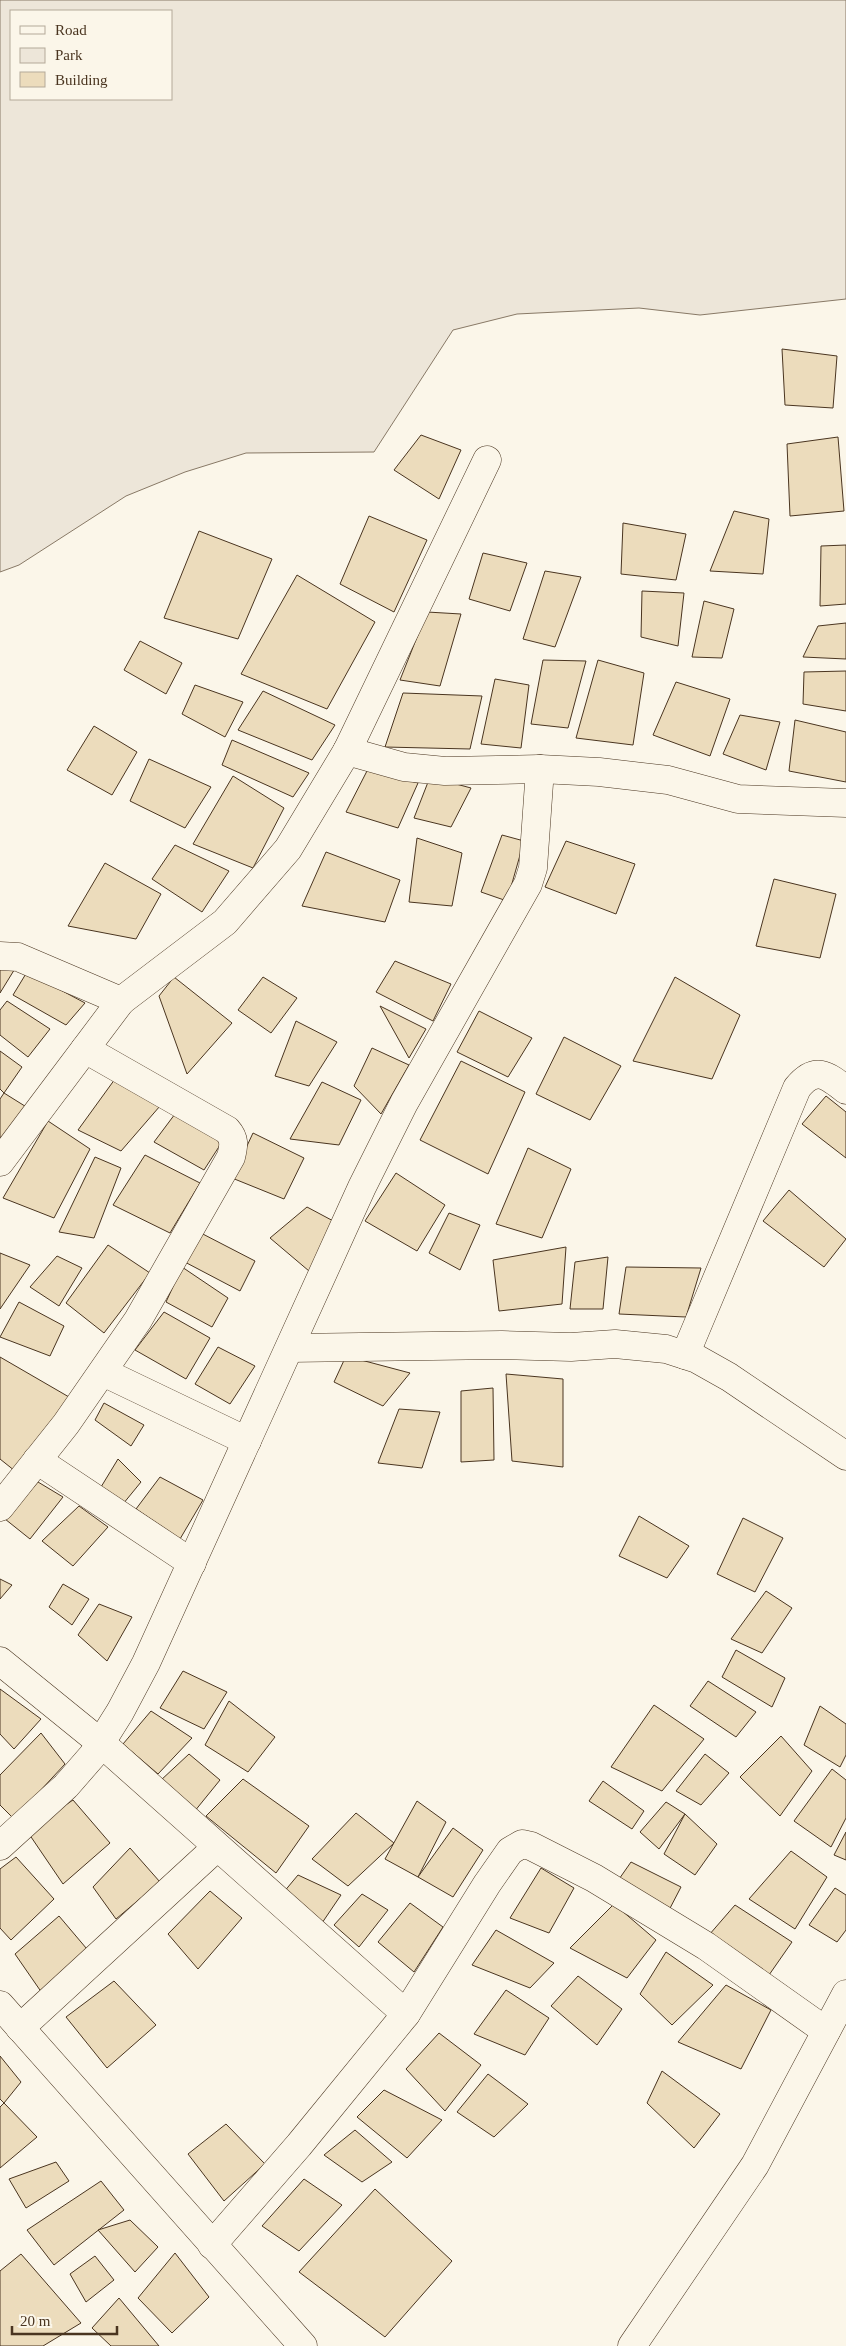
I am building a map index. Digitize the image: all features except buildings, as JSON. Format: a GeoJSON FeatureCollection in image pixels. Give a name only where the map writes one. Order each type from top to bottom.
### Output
{"type":"FeatureCollection","features":[{"type":"Feature","properties":{"kind":"street"},"geometry":{"type":"LineString","coordinates":[[0,1162],[122,1001],[225,922],[288,849],[347,750],[487,460]]}},
{"type":"Feature","properties":{"kind":"street"},"geometry":{"type":"LineString","coordinates":[[347,750],[404,767],[445,771],[540,768],[668,780],[738,798],[846,803]]}},
{"type":"Feature","properties":{"kind":"street"},"geometry":{"type":"LineString","coordinates":[[0,1846],[66,1786],[94,1755],[146,1663],[362,1187],[404,1103],[528,884],[533,868],[540,768]]}},
{"type":"Feature","properties":{"kind":"street"},"geometry":{"type":"LineString","coordinates":[[0,956],[18,957],[122,1001]]}},
{"type":"Feature","properties":{"kind":"street"},"geometry":{"type":"LineString","coordinates":[[0,1507],[103,1372],[138,1320],[231,1157],[234,1146],[234,1137],[227,1130],[84,1049]]}},
{"type":"Feature","properties":{"kind":"street"},"geometry":{"type":"LineString","coordinates":[[685,1356],[797,1088],[806,1077],[818,1073],[831,1078],[846,1090]]}},
{"type":"Feature","properties":{"kind":"street"},"geometry":{"type":"LineString","coordinates":[[290,1348],[502,1345],[571,1347],[615,1344],[666,1350],[697,1359],[729,1377],[846,1456]]}},
{"type":"Feature","properties":{"kind":"street"},"geometry":{"type":"LineString","coordinates":[[103,1372],[247,1441]]}},
{"type":"Feature","properties":{"kind":"street"},"geometry":{"type":"LineString","coordinates":[[37,1460],[192,1563]]}},
{"type":"Feature","properties":{"kind":"street"},"geometry":{"type":"LineString","coordinates":[[0,1661],[101,1743],[406,2014]]}},
{"type":"Feature","properties":{"kind":"street"},"geometry":{"type":"LineString","coordinates":[[212,2245],[299,2145],[406,2014],[486,1884],[510,1851],[522,1844],[531,1846],[610,1888],[706,1946],[826,2030]]}},
{"type":"Feature","properties":{"kind":"street"},"geometry":{"type":"LineString","coordinates":[[20,2028],[217,1846]]}},
{"type":"Feature","properties":{"kind":"street"},"geometry":{"type":"LineString","coordinates":[[632,2346],[755,2165],[846,1994]]}},
{"type":"Feature","properties":{"kind":"street"},"geometry":{"type":"LineString","coordinates":[[0,2004],[303,2346]]}},
{"type":"Feature","properties":{"kind":"green space"},"geometry":{"type":"Polygon","coordinates":[[[0,0],[846,0],[846,299],[700,315],[639,308],[517,314],[453,330],[374,452],[246,453],[185,472],[126,496],[19,565],[0,572],[0,0]]]}}]}
